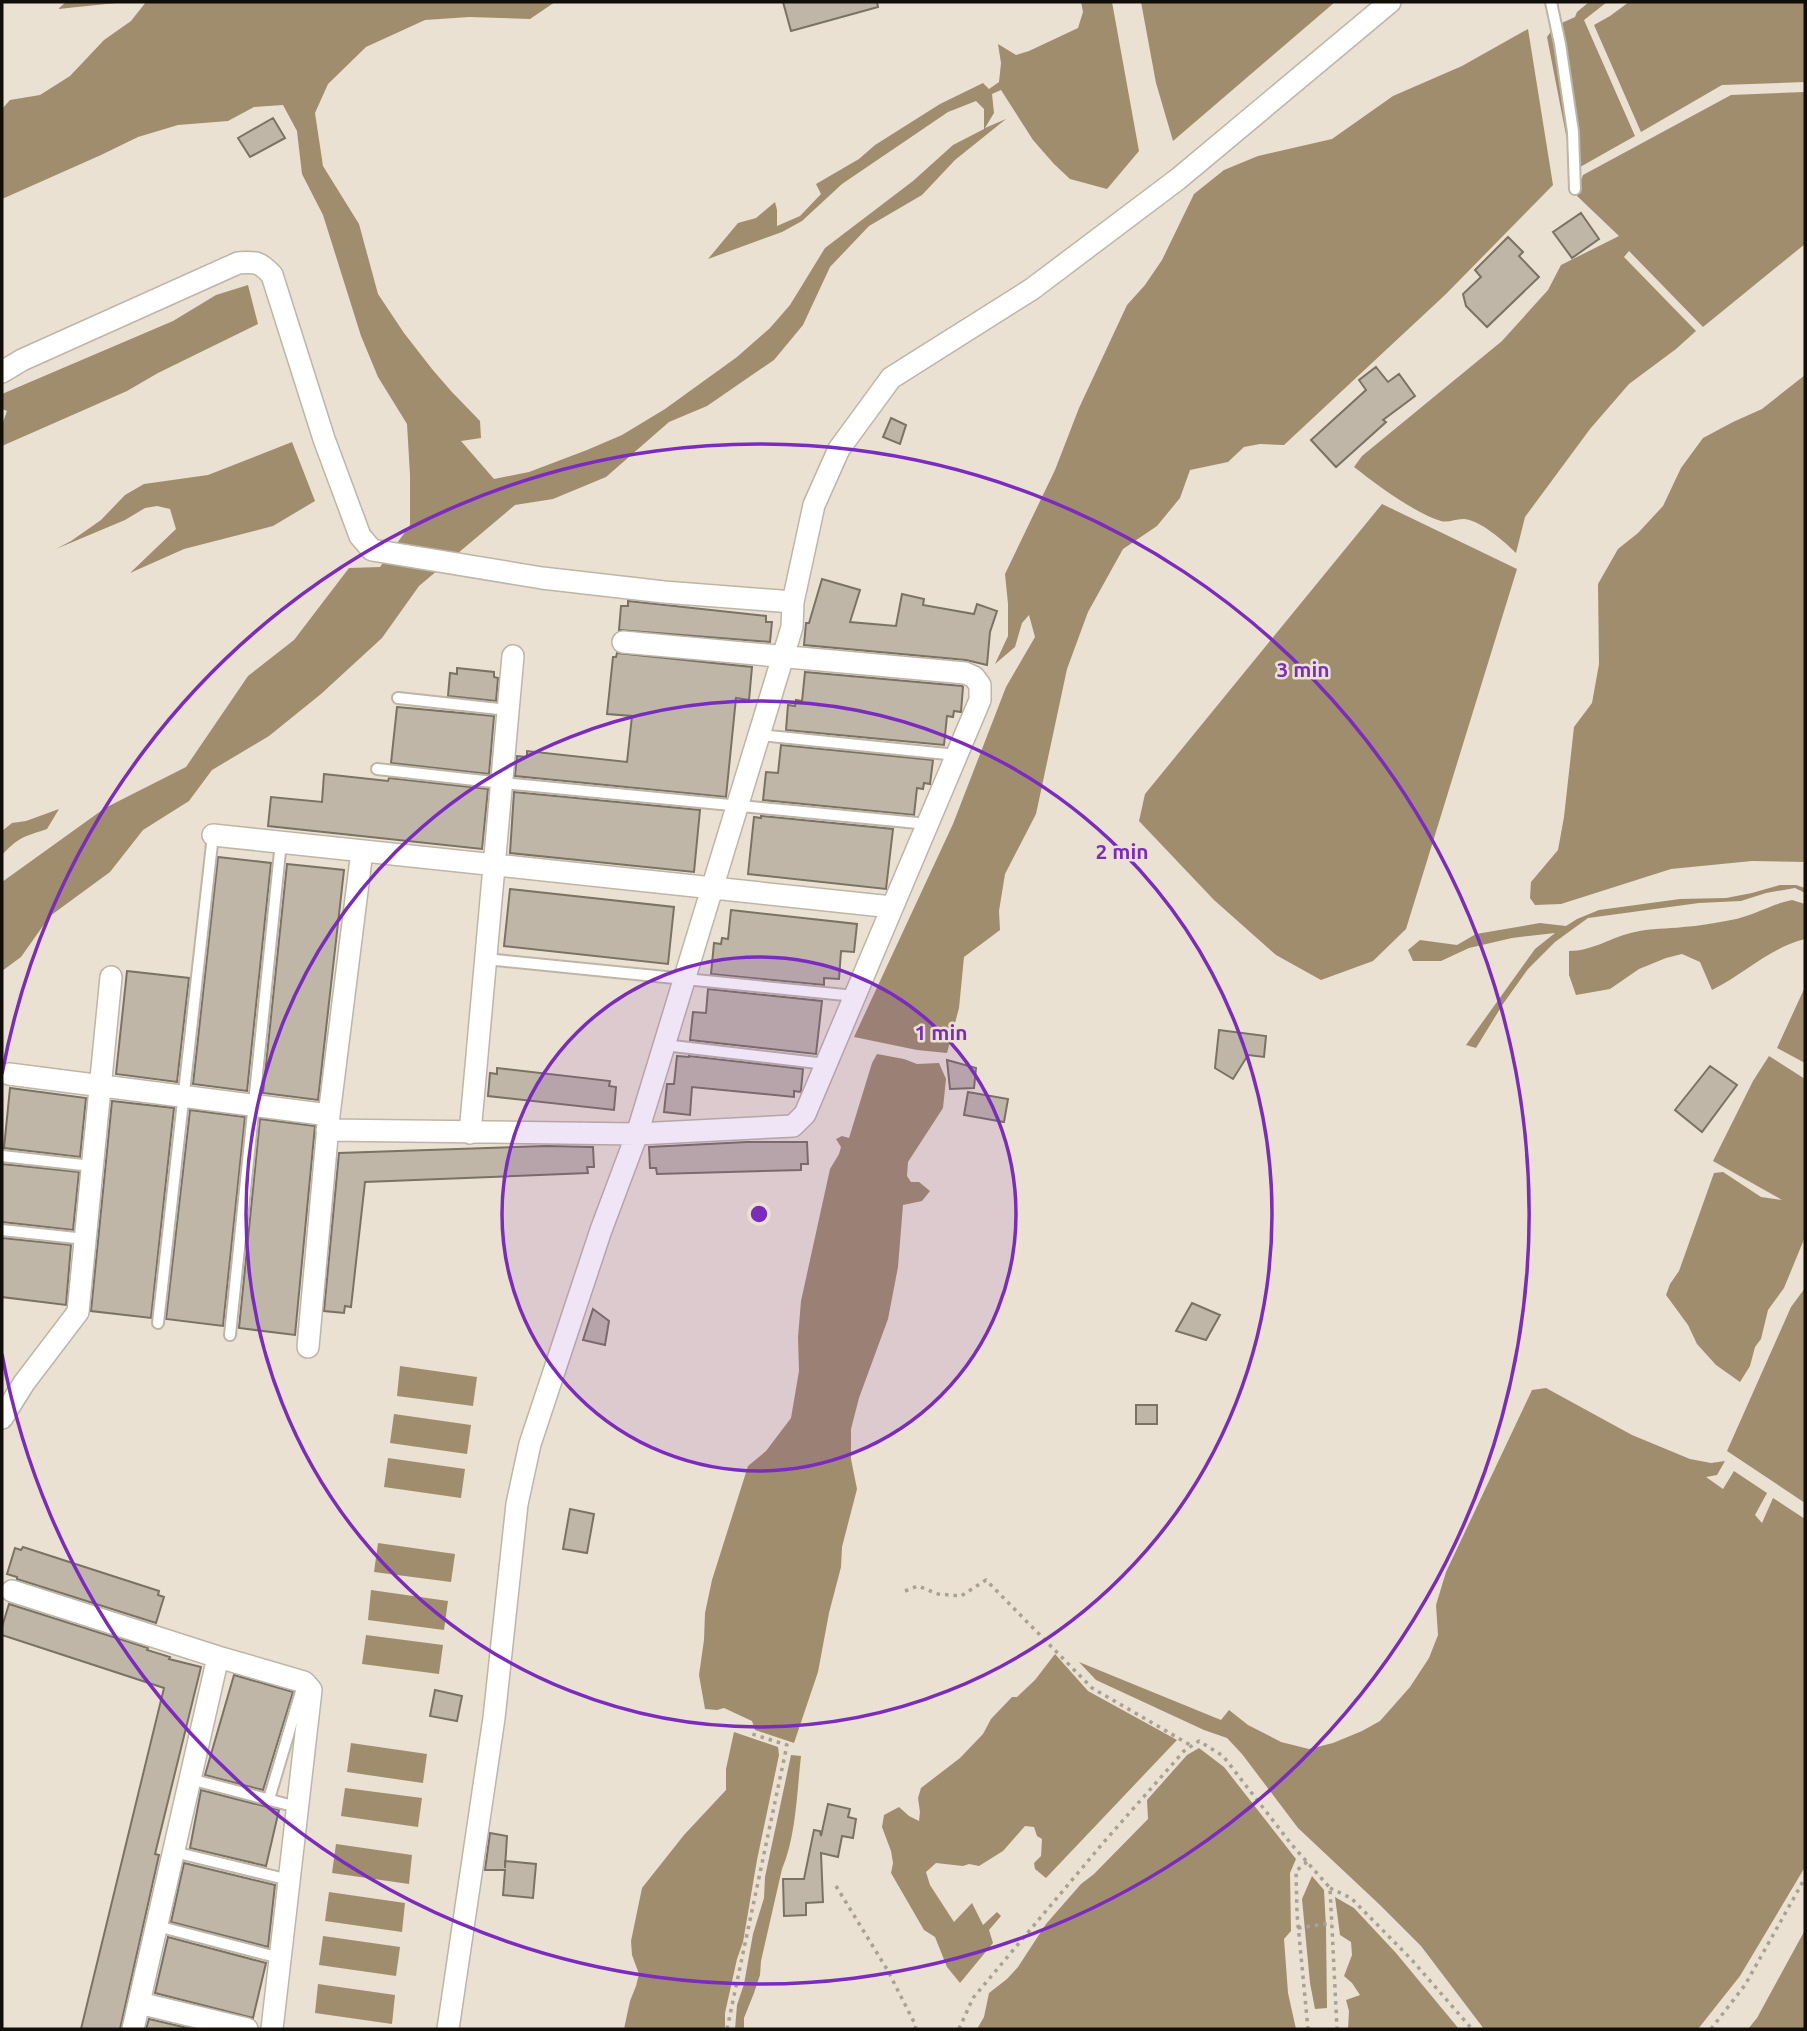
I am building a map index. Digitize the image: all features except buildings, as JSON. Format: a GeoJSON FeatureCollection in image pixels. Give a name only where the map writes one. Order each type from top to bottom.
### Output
{"type":"FeatureCollection","features":[{"type":"Feature","properties":{"kind":"street"},"geometry":{"type":"LineString","coordinates":[[448,2029],[494,1718],[517,1504],[530,1444],[601,1230],[637,1134],[792,626],[793,602],[814,505],[839,449],[891,379],[1032,289],[1157,195],[1390,2]]}},
{"type":"Feature","properties":{"kind":"street"},"geometry":{"type":"LineString","coordinates":[[2,372],[22,360],[238,263],[255,262],[263,265],[272,275],[324,439],[360,536],[372,550],[542,578],[664,592],[793,602]]}},
{"type":"Feature","properties":{"kind":"street"},"geometry":{"type":"LineString","coordinates":[[9,1074],[254,1105],[328,1123],[470,1133],[637,1134],[793,1126],[805,1114],[928,824],[981,695],[980,685],[965,673],[623,642]]}},
{"type":"Feature","properties":{"kind":"street"},"geometry":{"type":"LineString","coordinates":[[470,1133],[513,656]]}},
{"type":"Feature","properties":{"kind":"street"},"geometry":{"type":"LineString","coordinates":[[213,835],[892,907]]}},
{"type":"Feature","properties":{"kind":"street"},"geometry":{"type":"LineString","coordinates":[[308,1347],[328,1123],[362,851]]}},
{"type":"Feature","properties":{"kind":"street"},"geometry":{"type":"LineString","coordinates":[[2,1418],[24,1383],[78,1312],[111,977]]}},
{"type":"Feature","properties":{"kind":"street"},"geometry":{"type":"LineString","coordinates":[[12,1591],[304,1682],[311,1690],[272,2029]]}},
{"type":"Feature","properties":{"kind":"street"},"geometry":{"type":"LineString","coordinates":[[133,2029],[218,1657]]}},
{"type":"Feature","properties":{"kind":"street"},"geometry":{"type":"LineString","coordinates":[[139,2003],[247,2029]]}},
{"type":"Feature","properties":{"kind":"lane"},"geometry":{"type":"LineString","coordinates":[[1550,2],[1560,44],[1573,132],[1575,188]]}},
{"type":"Feature","properties":{"kind":"lane"},"geometry":{"type":"LineString","coordinates":[[398,698],[508,710]]}},
{"type":"Feature","properties":{"kind":"lane"},"geometry":{"type":"LineString","coordinates":[[759,735],[957,755]]}},
{"type":"Feature","properties":{"kind":"lane"},"geometry":{"type":"LineString","coordinates":[[377,769],[928,824]]}},
{"type":"Feature","properties":{"kind":"lane"},"geometry":{"type":"LineString","coordinates":[[158,1323],[213,835]]}},
{"type":"Feature","properties":{"kind":"lane"},"geometry":{"type":"LineString","coordinates":[[230,1335],[281,842]]}},
{"type":"Feature","properties":{"kind":"lane"},"geometry":{"type":"LineString","coordinates":[[486,958],[855,996]]}},
{"type":"Feature","properties":{"kind":"lane"},"geometry":{"type":"LineString","coordinates":[[664,1045],[826,1064]]}},
{"type":"Feature","properties":{"kind":"lane"},"geometry":{"type":"LineString","coordinates":[[2,1156],[92,1166]]}},
{"type":"Feature","properties":{"kind":"lane"},"geometry":{"type":"LineString","coordinates":[[2,1230],[85,1239]]}},
{"type":"Feature","properties":{"kind":"lane"},"geometry":{"type":"LineString","coordinates":[[269,1800],[304,1682]]}},
{"type":"Feature","properties":{"kind":"lane"},"geometry":{"type":"LineString","coordinates":[[190,1779],[297,1807]]}},
{"type":"Feature","properties":{"kind":"lane"},"geometry":{"type":"LineString","coordinates":[[174,1852],[289,1880]]}},
{"type":"Feature","properties":{"kind":"lane"},"geometry":{"type":"LineString","coordinates":[[157,1926],[280,1958]]}},
{"type":"Feature","properties":{"kind":"path"},"geometry":{"type":"LineString","coordinates":[[905,1591],[918,1586],[938,1594],[961,1596],[986,1580],[1091,1688],[1192,1746]]}},
{"type":"Feature","properties":{"kind":"path"},"geometry":{"type":"LineString","coordinates":[[727,2029],[787,1745],[752,1734]]}},
{"type":"Feature","properties":{"kind":"path"},"geometry":{"type":"LineString","coordinates":[[959,2029],[973,1998],[1103,1843],[1184,1751],[1199,1741],[1223,1756],[1330,1888],[1351,1898],[1411,1959],[1472,2029]]}},
{"type":"Feature","properties":{"kind":"path"},"geometry":{"type":"LineString","coordinates":[[1307,1861],[1296,1871],[1298,1928],[1308,2029]]}},
{"type":"Feature","properties":{"kind":"path"},"geometry":{"type":"LineString","coordinates":[[1711,2029],[1745,1985],[1805,1878]]}},
{"type":"Feature","properties":{"kind":"path"},"geometry":{"type":"LineString","coordinates":[[836,1886],[888,1971],[916,2026],[915,2029]]}},
{"type":"Feature","properties":{"kind":"path"},"geometry":{"type":"LineString","coordinates":[[1330,1888],[1337,2029]]}},
{"type":"Feature","properties":{"kind":"path"},"geometry":{"type":"LineString","coordinates":[[1298,1928],[1332,1923]]}},
{"type":"Feature","properties":{"kind":"shaded area"},"geometry":{"type":"Polygon","coordinates":[[[66,2],[126,2],[58,9],[66,2]]]}},
{"type":"Feature","properties":{"kind":"shaded area"},"geometry":{"type":"Polygon","coordinates":[[[146,2],[555,2],[530,19],[469,17],[425,20],[366,47],[328,84],[315,113],[323,166],[359,224],[378,294],[432,369],[480,421],[481,438],[461,441],[494,479],[529,472],[622,435],[665,409],[737,357],[770,328],[790,305],[825,248],[913,181],[953,145],[984,129],[984,109],[976,101],[948,112],[842,184],[802,221],[782,232],[708,259],[738,223],[756,218],[775,202],[777,226],[800,216],[821,194],[816,184],[859,159],[875,145],[940,104],[983,83],[989,89],[999,82],[1001,63],[998,44],[1016,55],[1078,28],[1083,12],[1081,2],[1112,2],[1139,151],[1107,189],[1070,179],[1033,140],[1001,90],[992,94],[994,113],[985,128],[1006,119],[955,160],[922,195],[869,226],[830,267],[803,325],[774,360],[707,406],[669,422],[606,477],[553,499],[515,505],[419,586],[382,638],[321,694],[269,736],[212,770],[189,801],[143,830],[110,872],[50,916],[21,957],[2,971],[2,882],[105,808],[186,767],[248,676],[294,640],[349,568],[380,567],[410,525],[407,424],[378,377],[361,336],[323,215],[302,174],[297,131],[283,105],[254,107],[228,121],[178,125],[138,137],[2,199],[2,109],[10,100],[40,95],[70,76],[104,40],[131,21],[146,2]]]}},
{"type":"Feature","properties":{"kind":"shaded area"},"geometry":{"type":"Polygon","coordinates":[[[1141,2],[1335,2],[1173,141],[1156,83],[1141,2]]]}},
{"type":"Feature","properties":{"kind":"shaded area"},"geometry":{"type":"Polygon","coordinates":[[[1589,2],[1607,2],[1584,20],[1635,136],[1573,171],[1547,37],[1555,26],[1575,17],[1589,2]]]}},
{"type":"Feature","properties":{"kind":"shaded area"},"geometry":{"type":"Polygon","coordinates":[[[1629,2],[1805,2],[1805,82],[1722,85],[1641,132],[1594,25],[1629,2]]]}},
{"type":"Feature","properties":{"kind":"shaded area"},"geometry":{"type":"Polygon","coordinates":[[[1528,29],[1553,185],[1446,294],[1284,445],[1260,444],[1244,447],[1228,462],[1190,470],[1180,498],[1157,526],[1123,549],[1088,612],[1067,669],[1036,814],[1005,874],[999,911],[1000,930],[964,957],[959,1008],[947,1053],[917,1050],[854,1037],[953,824],[1006,687],[1035,637],[1029,615],[1022,623],[1015,647],[995,664],[1008,636],[1005,574],[1055,470],[1079,408],[1127,305],[1162,260],[1194,194],[1224,170],[1258,156],[1332,139],[1393,96],[1462,66],[1528,29]]]}},
{"type":"Feature","properties":{"kind":"shaded area"},"geometry":{"type":"Polygon","coordinates":[[[1805,92],[1805,244],[1703,327],[1629,251],[1624,257],[1696,331],[1629,384],[1590,429],[1525,517],[1516,553],[1499,537],[1469,520],[1446,522],[1419,512],[1354,467],[1362,456],[1502,341],[1548,290],[1561,265],[1619,236],[1576,195],[1583,175],[1731,95],[1805,92]]]}},
{"type":"Feature","properties":{"kind":"shaded area"},"geometry":{"type":"Polygon","coordinates":[[[248,285],[258,324],[127,391],[2,446],[2,425],[7,411],[2,409],[2,394],[173,321],[216,295],[248,285]]]}},
{"type":"Feature","properties":{"kind":"shaded area"},"geometry":{"type":"Polygon","coordinates":[[[1805,375],[1805,862],[1752,861],[1671,869],[1561,904],[1535,905],[1530,898],[1531,882],[1558,850],[1574,727],[1592,703],[1599,664],[1598,584],[1618,549],[1638,533],[1663,506],[1681,468],[1703,438],[1762,409],[1805,375]]]}},
{"type":"Feature","properties":{"kind":"shaded area"},"geometry":{"type":"Polygon","coordinates":[[[292,442],[315,501],[273,526],[184,549],[130,573],[176,529],[170,509],[157,506],[145,508],[125,520],[56,549],[101,520],[125,495],[144,484],[208,475],[292,442]]]}},
{"type":"Feature","properties":{"kind":"shaded area"},"geometry":{"type":"Polygon","coordinates":[[[1382,504],[1517,569],[1406,929],[1373,961],[1321,980],[1276,955],[1214,900],[1139,821],[1145,794],[1382,504]]]}},
{"type":"Feature","properties":{"kind":"shaded area"},"geometry":{"type":"Polygon","coordinates":[[[59,809],[47,829],[22,838],[2,855],[2,831],[12,823],[59,809]]]}},
{"type":"Feature","properties":{"kind":"shaded area"},"geometry":{"type":"Polygon","coordinates":[[[1780,885],[1796,885],[1805,888],[1805,893],[1795,888],[1741,901],[1699,903],[1588,918],[1555,942],[1528,969],[1476,1048],[1466,1045],[1535,949],[1555,933],[1512,938],[1469,948],[1441,961],[1413,961],[1408,950],[1420,940],[1457,945],[1476,934],[1540,923],[1566,926],[1599,910],[1680,899],[1726,898],[1780,885]]]}},
{"type":"Feature","properties":{"kind":"shaded area"},"geometry":{"type":"Polygon","coordinates":[[[1792,900],[1805,904],[1805,939],[1768,955],[1712,990],[1700,962],[1682,954],[1639,969],[1610,989],[1576,995],[1569,975],[1569,951],[1586,949],[1641,931],[1695,926],[1739,918],[1792,900]]]}},
{"type":"Feature","properties":{"kind":"shaded area"},"geometry":{"type":"Polygon","coordinates":[[[1805,987],[1805,1063],[1777,1048],[1805,987]]]}},
{"type":"Feature","properties":{"kind":"shaded area"},"geometry":{"type":"Polygon","coordinates":[[[877,1054],[917,1064],[939,1063],[946,1079],[943,1108],[908,1162],[907,1176],[911,1182],[919,1182],[930,1191],[922,1201],[903,1205],[898,1267],[888,1319],[859,1398],[851,1429],[851,1459],[857,1489],[842,1547],[841,1567],[818,1672],[794,1743],[755,1730],[752,1721],[724,1708],[705,1709],[699,1675],[705,1613],[712,1580],[748,1466],[766,1451],[791,1418],[799,1371],[801,1301],[830,1169],[841,1147],[836,1139],[842,1136],[849,1138],[877,1054]]]}},
{"type":"Feature","properties":{"kind":"shaded area"},"geometry":{"type":"Polygon","coordinates":[[[1769,1056],[1805,1079],[1805,1237],[1784,1288],[1768,1310],[1761,1339],[1740,1382],[1716,1365],[1697,1344],[1688,1325],[1666,1295],[1679,1271],[1714,1173],[1723,1172],[1761,1197],[1782,1200],[1713,1161],[1753,1081],[1769,1056]]]}},
{"type":"Feature","properties":{"kind":"shaded area"},"geometry":{"type":"Polygon","coordinates":[[[1805,1288],[1805,1503],[1727,1451],[1791,1307],[1805,1288]]]}},
{"type":"Feature","properties":{"kind":"shaded area"},"geometry":{"type":"Polygon","coordinates":[[[400,1366],[477,1377],[473,1406],[397,1396],[400,1366]]]}},
{"type":"Feature","properties":{"kind":"shaded area"},"geometry":{"type":"Polygon","coordinates":[[[1546,1388],[1632,1435],[1690,1459],[1711,1463],[1725,1461],[1717,1475],[1706,1477],[1723,1489],[1734,1471],[1767,1493],[1755,1515],[1762,1523],[1773,1498],[1805,1519],[1805,1867],[1740,1976],[1698,2029],[1484,2029],[1421,1946],[1298,1828],[1227,1738],[1096,1680],[1079,1662],[1221,1720],[1229,1710],[1248,1725],[1281,1742],[1309,1749],[1333,1743],[1380,1721],[1410,1687],[1429,1658],[1438,1635],[1436,1605],[1446,1572],[1532,1390],[1546,1388]]]}},
{"type":"Feature","properties":{"kind":"shaded area"},"geometry":{"type":"Polygon","coordinates":[[[394,1414],[471,1425],[467,1454],[390,1443],[394,1414]]]}},
{"type":"Feature","properties":{"kind":"shaded area"},"geometry":{"type":"Polygon","coordinates":[[[388,1458],[465,1469],[461,1498],[384,1487],[388,1458]]]}},
{"type":"Feature","properties":{"kind":"shaded area"},"geometry":{"type":"Polygon","coordinates":[[[378,1543],[455,1554],[451,1582],[374,1572],[378,1543]]]}},
{"type":"Feature","properties":{"kind":"shaded area"},"geometry":{"type":"Polygon","coordinates":[[[371,1590],[448,1601],[444,1630],[368,1620],[371,1590]]]}},
{"type":"Feature","properties":{"kind":"shaded area"},"geometry":{"type":"Polygon","coordinates":[[[366,1635],[443,1645],[439,1674],[362,1664],[366,1635]]]}},
{"type":"Feature","properties":{"kind":"shaded area"},"geometry":{"type":"Polygon","coordinates":[[[1055,1654],[1088,1691],[1177,1740],[1046,1878],[1035,1869],[1034,1863],[1041,1856],[1042,1839],[1037,1836],[1034,1827],[1025,1826],[1003,1851],[979,1866],[936,1863],[926,1872],[930,1885],[954,1922],[972,1903],[983,1925],[997,1912],[1001,1916],[989,1930],[993,1943],[960,1983],[947,1967],[935,1937],[924,1930],[891,1873],[891,1851],[882,1827],[884,1815],[899,1807],[919,1821],[918,1798],[921,1788],[960,1758],[983,1734],[991,1719],[1012,1697],[1017,1697],[1035,1680],[1055,1654]]]}},
{"type":"Feature","properties":{"kind":"shaded area"},"geometry":{"type":"Polygon","coordinates":[[[734,1732],[778,1747],[779,1755],[743,1942],[725,2013],[725,2029],[624,2029],[639,1974],[632,1955],[631,1941],[642,1888],[684,1835],[726,1790],[726,1769],[734,1732]]]}},
{"type":"Feature","properties":{"kind":"shaded area"},"geometry":{"type":"Polygon","coordinates":[[[351,1743],[427,1754],[423,1783],[347,1772],[351,1743]]]}},
{"type":"Feature","properties":{"kind":"shaded area"},"geometry":{"type":"Polygon","coordinates":[[[1199,1748],[1224,1767],[1296,1859],[1290,1873],[1291,1931],[1284,1939],[1288,1993],[1296,2029],[977,2029],[984,2017],[989,1993],[1018,1967],[1046,1924],[1081,1884],[1148,1819],[1147,1800],[1187,1755],[1199,1748]]]}},
{"type":"Feature","properties":{"kind":"shaded area"},"geometry":{"type":"Polygon","coordinates":[[[791,1755],[801,1756],[790,1843],[761,1961],[760,1975],[744,2018],[744,2029],[735,2029],[737,2005],[764,1898],[765,1877],[791,1755]]]}},
{"type":"Feature","properties":{"kind":"shaded area"},"geometry":{"type":"Polygon","coordinates":[[[345,1788],[422,1798],[418,1827],[341,1816],[345,1788]]]}},
{"type":"Feature","properties":{"kind":"shaded area"},"geometry":{"type":"Polygon","coordinates":[[[336,1844],[412,1855],[409,1884],[332,1873],[336,1844]]]}},
{"type":"Feature","properties":{"kind":"shaded area"},"geometry":{"type":"Polygon","coordinates":[[[1312,1876],[1324,1890],[1326,1928],[1327,2008],[1315,2009],[1302,1899],[1312,1876]]]}},
{"type":"Feature","properties":{"kind":"shaded area"},"geometry":{"type":"Polygon","coordinates":[[[329,1892],[405,1903],[402,1932],[325,1921],[329,1892]]]}},
{"type":"Feature","properties":{"kind":"shaded area"},"geometry":{"type":"Polygon","coordinates":[[[1335,1897],[1354,1908],[1396,1953],[1459,2029],[1348,2029],[1349,2011],[1346,2000],[1360,1995],[1344,1976],[1352,1955],[1351,1942],[1340,1935],[1335,1897]]]}},
{"type":"Feature","properties":{"kind":"shaded area"},"geometry":{"type":"Polygon","coordinates":[[[1805,1930],[1805,2029],[1748,2029],[1757,2018],[1805,1930]]]}},
{"type":"Feature","properties":{"kind":"shaded area"},"geometry":{"type":"Polygon","coordinates":[[[323,1936],[400,1947],[396,1976],[319,1965],[323,1936]]]}},
{"type":"Feature","properties":{"kind":"shaded area"},"geometry":{"type":"Polygon","coordinates":[[[318,1984],[395,1995],[392,2024],[315,2013],[318,1984]]]}}]}
